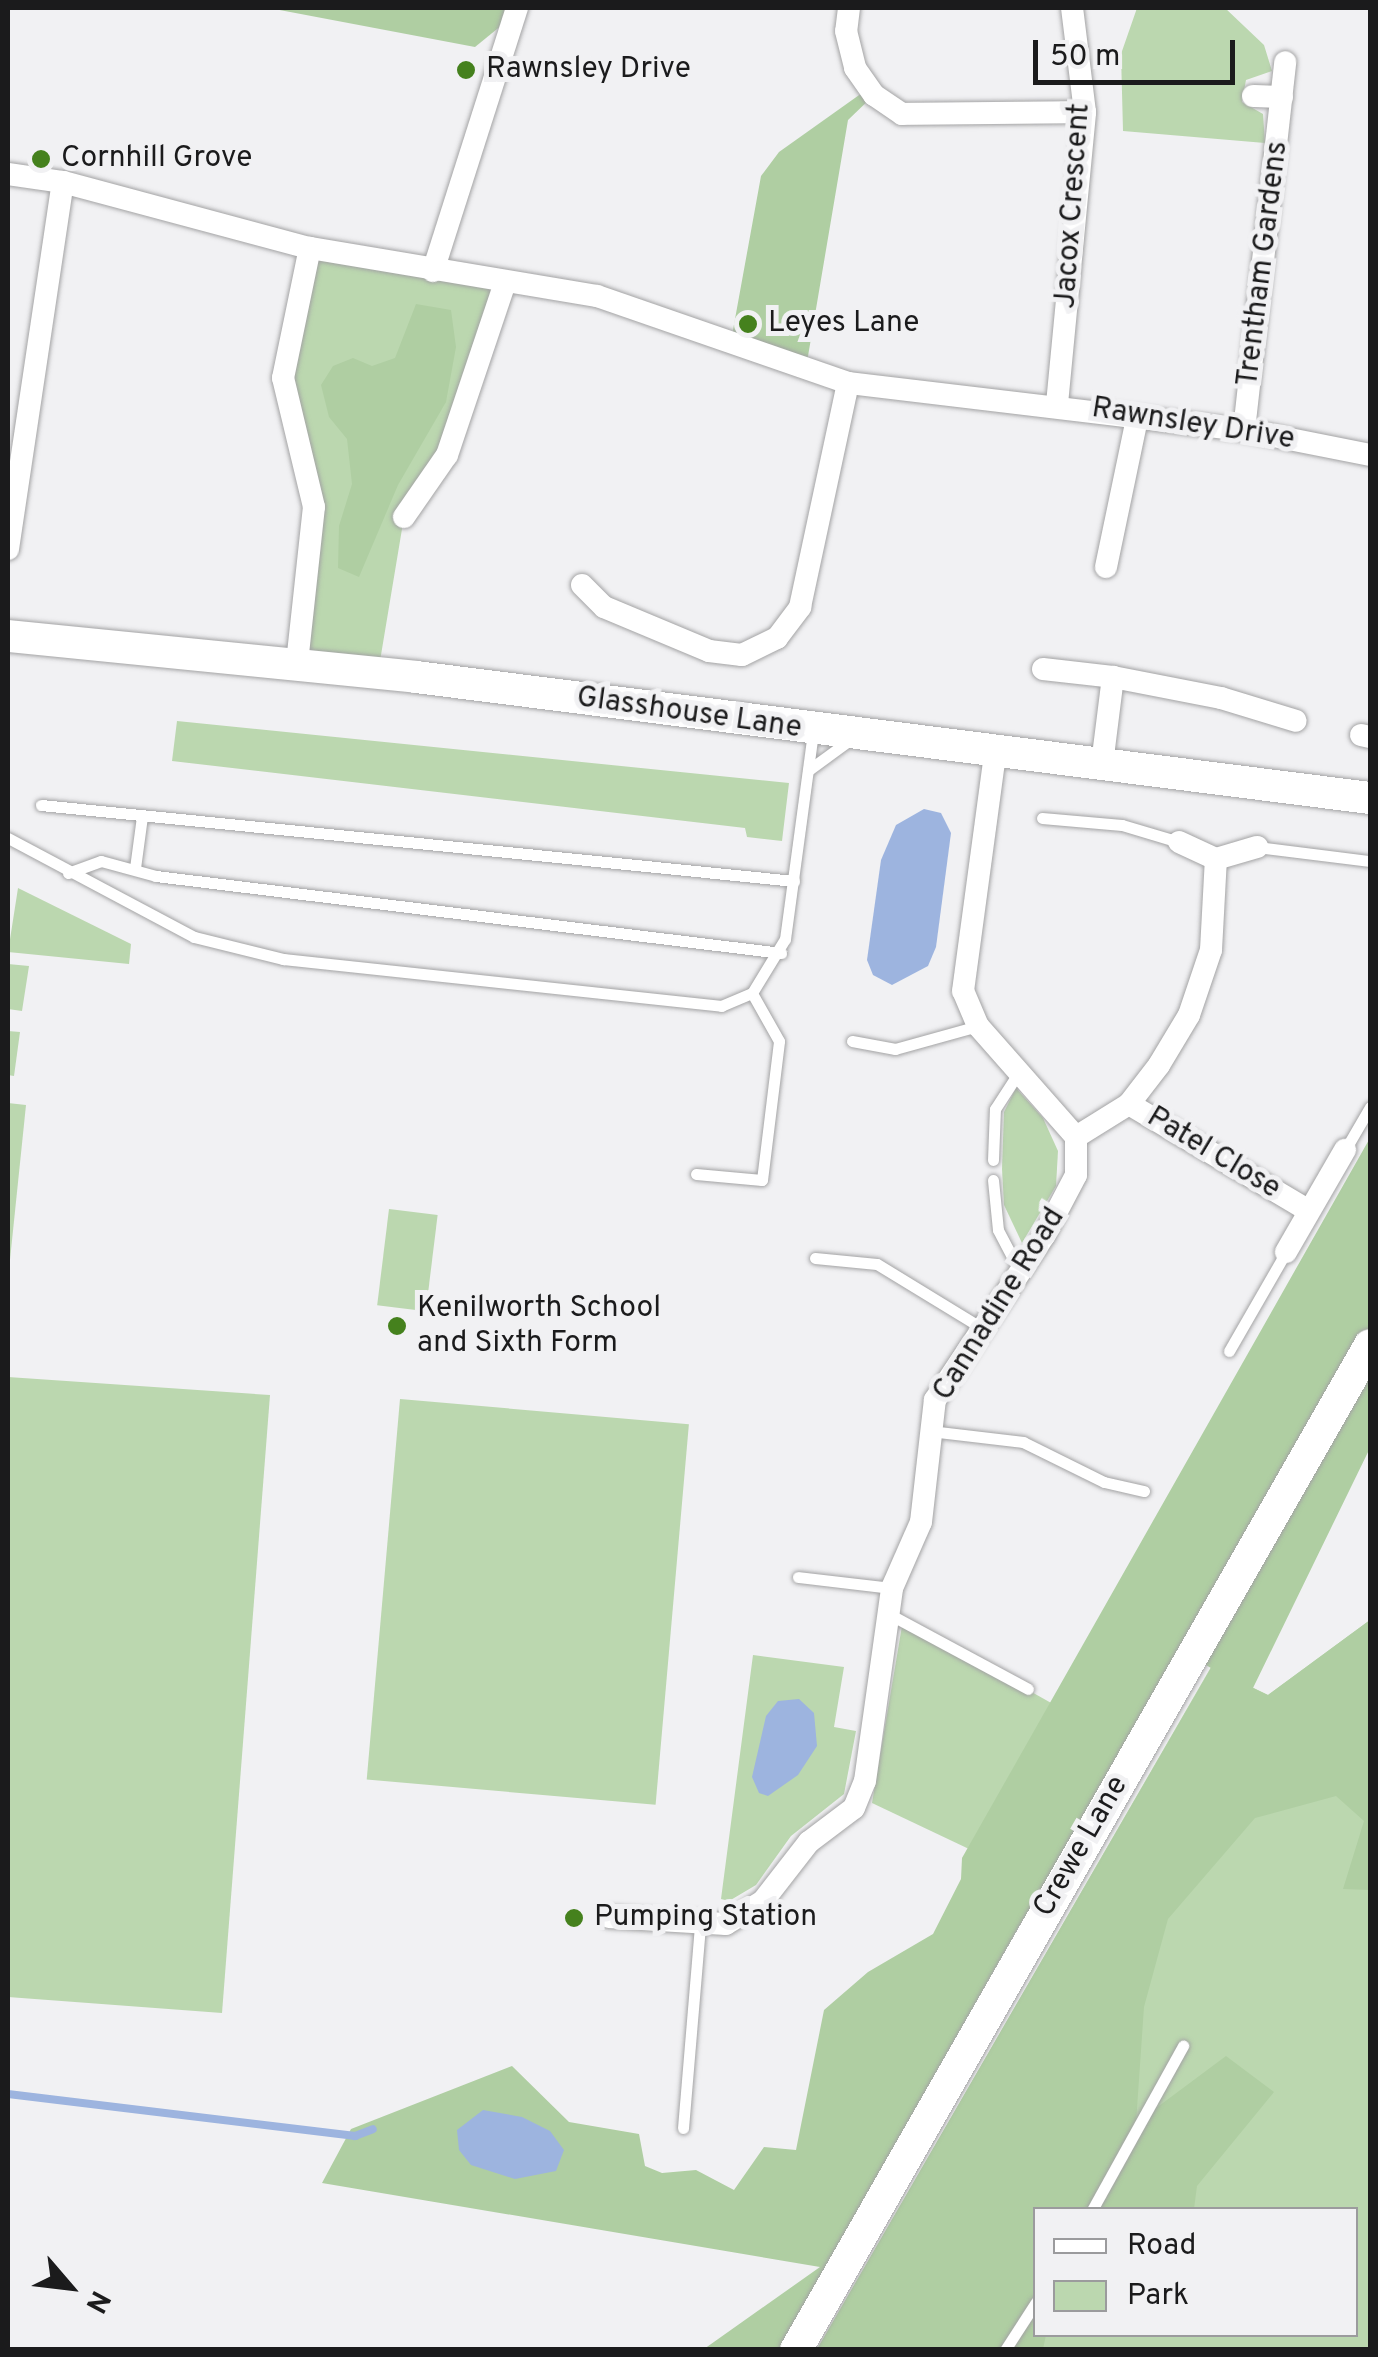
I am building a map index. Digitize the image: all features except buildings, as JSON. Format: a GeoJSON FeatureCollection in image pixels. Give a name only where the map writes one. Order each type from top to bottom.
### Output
{"type":"FeatureCollection","features":[{"type":"Feature","properties":{"kind":"street"},"geometry":{"type":"LineString","coordinates":[[8,174],[63,182],[310,248],[433,271],[517,8]]}},
{"type":"Feature","properties":{"kind":"street"},"geometry":{"type":"LineString","coordinates":[[850,8],[846,31],[855,68],[874,96],[902,114],[1085,112]]}},
{"type":"Feature","properties":{"kind":"street","name":"Jacox Crescent"},"geometry":{"type":"LineString","coordinates":[[1057,404],[1085,112],[1072,8]]}},
{"type":"Feature","properties":{"kind":"street","name":"Trentham Gardens"},"geometry":{"type":"LineString","coordinates":[[1244,430],[1285,62]]}},
{"type":"Feature","properties":{"kind":"street","name":"Trentham Gardens"},"geometry":{"type":"LineString","coordinates":[[1253,96],[1282,97]]}},
{"type":"Feature","properties":{"kind":"street"},"geometry":{"type":"LineString","coordinates":[[8,549],[63,182]]}},
{"type":"Feature","properties":{"kind":"street"},"geometry":{"type":"LineString","coordinates":[[298,663],[314,507],[284,378],[310,248]]}},
{"type":"Feature","properties":{"kind":"street","name":"Rawnsley Drive"},"geometry":{"type":"LineString","coordinates":[[433,271],[654,310],[848,382],[1057,404],[1244,430],[1370,455]]}},
{"type":"Feature","properties":{"kind":"street"},"geometry":{"type":"LineString","coordinates":[[404,517],[446,454],[505,282]]}},
{"type":"Feature","properties":{"kind":"street"},"geometry":{"type":"LineString","coordinates":[[582,584],[604,606],[709,651],[742,656],[777,638],[800,607],[848,382]]}},
{"type":"Feature","properties":{"kind":"street"},"geometry":{"type":"LineString","coordinates":[[1106,567],[1137,418]]}},
{"type":"Feature","properties":{"kind":"street","name":"Glasshouse Lane"},"geometry":{"type":"LineString","coordinates":[[8,636],[298,663],[860,737],[1370,798]]}},
{"type":"Feature","properties":{"kind":"street"},"geometry":{"type":"LineString","coordinates":[[1043,670],[1114,677],[1221,698],[1296,722]]}},
{"type":"Feature","properties":{"kind":"street"},"geometry":{"type":"LineString","coordinates":[[1102,764],[1114,677]]}},
{"type":"Feature","properties":{"kind":"street"},"geometry":{"type":"LineString","coordinates":[[995,754],[963,991],[978,1026],[1076,1137],[1129,1104],[1189,1015],[1211,950],[1216,859]]}},
{"type":"Feature","properties":{"kind":"street"},"geometry":{"type":"LineString","coordinates":[[1179,842],[1216,859],[1257,848]]}},
{"type":"Feature","properties":{"kind":"street","name":"Patel Close"},"geometry":{"type":"LineString","coordinates":[[1129,1104],[1309,1211],[1286,1252]]}},
{"type":"Feature","properties":{"kind":"street","name":"Cannadine Road"},"geometry":{"type":"LineString","coordinates":[[610,1917],[700,1927],[726,1924],[763,1901],[809,1842],[854,1808],[864,1782],[892,1588],[921,1522],[935,1400],[1020,1272],[1076,1175],[1076,1137]]}},
{"type":"Feature","properties":{"kind":"street"},"geometry":{"type":"LineString","coordinates":[[1309,1211],[1345,1150]]}},
{"type":"Feature","properties":{"kind":"street","name":"Crewe Lane"},"geometry":{"type":"LineString","coordinates":[[796,2350],[1370,1345]]}},
{"type":"Feature","properties":{"kind":"lane"},"geometry":{"type":"LineString","coordinates":[[8,838],[194,937],[283,960],[721,1006],[752,994],[780,952],[794,882],[813,731]]}},
{"type":"Feature","properties":{"kind":"lane"},"geometry":{"type":"LineString","coordinates":[[808,773],[827,752],[860,737]]}},
{"type":"Feature","properties":{"kind":"lane"},"geometry":{"type":"LineString","coordinates":[[40,805],[794,882]]}},
{"type":"Feature","properties":{"kind":"lane"},"geometry":{"type":"LineString","coordinates":[[135,868],[142,816]]}},
{"type":"Feature","properties":{"kind":"lane"},"geometry":{"type":"LineString","coordinates":[[1042,818],[1122,825],[1179,842]]}},
{"type":"Feature","properties":{"kind":"lane"},"geometry":{"type":"LineString","coordinates":[[1257,848],[1370,862]]}},
{"type":"Feature","properties":{"kind":"lane"},"geometry":{"type":"LineString","coordinates":[[68,873],[92,861],[156,876],[780,952]]}},
{"type":"Feature","properties":{"kind":"lane"},"geometry":{"type":"LineString","coordinates":[[696,1174],[762,1180],[778,1040],[752,994]]}},
{"type":"Feature","properties":{"kind":"lane"},"geometry":{"type":"LineString","coordinates":[[852,1041],[895,1049],[978,1026]]}},
{"type":"Feature","properties":{"kind":"lane"},"geometry":{"type":"LineString","coordinates":[[992,1160],[995,1108],[1019,1072]]}},
{"type":"Feature","properties":{"kind":"lane"},"geometry":{"type":"LineString","coordinates":[[1345,1150],[1370,1107]]}},
{"type":"Feature","properties":{"kind":"lane"},"geometry":{"type":"LineString","coordinates":[[993,1180],[998,1230],[1020,1272]]}},
{"type":"Feature","properties":{"kind":"lane"},"geometry":{"type":"LineString","coordinates":[[1230,1351],[1286,1252]]}},
{"type":"Feature","properties":{"kind":"lane"},"geometry":{"type":"LineString","coordinates":[[815,1258],[877,1264],[982,1328]]}},
{"type":"Feature","properties":{"kind":"lane"},"geometry":{"type":"LineString","coordinates":[[930,1431],[1022,1442],[1104,1482],[1144,1491]]}},
{"type":"Feature","properties":{"kind":"lane"},"geometry":{"type":"LineString","coordinates":[[798,1577],[892,1588]]}},
{"type":"Feature","properties":{"kind":"lane"},"geometry":{"type":"LineString","coordinates":[[887,1613],[1028,1689]]}},
{"type":"Feature","properties":{"kind":"lane"},"geometry":{"type":"LineString","coordinates":[[682,2128],[700,1927]]}},
{"type":"Feature","properties":{"kind":"lane"},"geometry":{"type":"LineString","coordinates":[[1094,2207],[1183,2046]]}},
{"type":"Feature","properties":{"kind":"lane"},"geometry":{"type":"LineString","coordinates":[[1005,2350],[1033,2307]]}},
{"type":"Feature","properties":{"kind":"green space"},"geometry":{"type":"Polygon","coordinates":[[[269,8],[507,8],[502,25],[475,47],[269,8]]]}},
{"type":"Feature","properties":{"kind":"green space"},"geometry":{"type":"Polygon","coordinates":[[[1137,8],[1225,8],[1264,45],[1272,71],[1246,80],[1242,102],[1263,114],[1265,143],[1123,131],[1121,54],[1137,8]]]}},
{"type":"Feature","properties":{"kind":"green space"},"geometry":{"type":"Polygon","coordinates":[[[869,88],[874,95],[848,120],[806,368],[731,341],[761,176],[779,152],[869,88]]]}},
{"type":"Feature","properties":{"kind":"green space"},"geometry":{"type":"Polygon","coordinates":[[[310,248],[505,283],[471,391],[404,517],[378,673],[297,663],[314,507],[283,378],[310,248]]]}},
{"type":"Feature","properties":{"kind":"green space"},"geometry":{"type":"Polygon","coordinates":[[[416,304],[451,310],[456,347],[446,402],[398,485],[359,577],[338,568],[339,526],[352,484],[347,439],[329,417],[321,385],[333,366],[353,358],[372,366],[395,358],[416,304]]]}},
{"type":"Feature","properties":{"kind":"green space"},"geometry":{"type":"Polygon","coordinates":[[[177,721],[789,783],[782,841],[747,837],[745,828],[172,761],[177,721]]]}},
{"type":"Feature","properties":{"kind":"green space"},"geometry":{"type":"Polygon","coordinates":[[[18,888],[131,944],[129,964],[8,952],[18,888]]]}},
{"type":"Feature","properties":{"kind":"green space"},"geometry":{"type":"Polygon","coordinates":[[[8,964],[29,966],[22,1011],[8,1009],[8,964]]]}},
{"type":"Feature","properties":{"kind":"green space"},"geometry":{"type":"Polygon","coordinates":[[[8,1031],[20,1032],[14,1076],[8,1075],[8,1031]]]}},
{"type":"Feature","properties":{"kind":"green space"},"geometry":{"type":"Polygon","coordinates":[[[1016,1088],[1043,1118],[1058,1151],[1056,1186],[1022,1243],[1004,1205],[1002,1169],[1004,1112],[1016,1088]]]}},
{"type":"Feature","properties":{"kind":"green space"},"geometry":{"type":"Polygon","coordinates":[[[8,1103],[26,1105],[8,1279],[8,1103]]]}},
{"type":"Feature","properties":{"kind":"green space"},"geometry":{"type":"Polygon","coordinates":[[[1370,1138],[1370,1448],[1253,1688],[1268,1695],[1370,1620],[1370,1890],[1343,1889],[1364,1821],[1336,1796],[1255,1818],[1168,1919],[1144,2007],[1136,2123],[1226,2056],[1274,2092],[1197,2186],[1194,2207],[1033,2207],[1033,2337],[1046,2337],[1043,2349],[817,2349],[1211,1668],[1192,1657],[1021,1923],[779,2349],[704,2349],[820,2267],[322,2183],[351,2129],[512,2066],[569,2122],[639,2134],[645,2166],[662,2173],[696,2170],[734,2190],[764,2147],[796,2150],[824,2010],[868,1972],[933,1934],[961,1879],[962,1858],[1370,1138]]]}},
{"type":"Feature","properties":{"kind":"green space"},"geometry":{"type":"Polygon","coordinates":[[[389,1209],[438,1215],[426,1311],[377,1305],[389,1209]]]}},
{"type":"Feature","properties":{"kind":"green space"},"geometry":{"type":"Polygon","coordinates":[[[8,1377],[270,1395],[222,2013],[8,1997],[8,1377]]]}},
{"type":"Feature","properties":{"kind":"green space"},"geometry":{"type":"Polygon","coordinates":[[[400,1399],[689,1424],[656,1805],[367,1780],[400,1399]]]}},
{"type":"Feature","properties":{"kind":"green space"},"geometry":{"type":"Polygon","coordinates":[[[903,1620],[1053,1704],[969,1849],[872,1803],[903,1620]]]}},
{"type":"Feature","properties":{"kind":"green space"},"geometry":{"type":"Polygon","coordinates":[[[1370,1620],[1370,2349],[817,2350],[1211,1667],[1268,1695],[1370,1620]]]}},
{"type":"Feature","properties":{"kind":"green space"},"geometry":{"type":"Polygon","coordinates":[[[753,1655],[844,1667],[834,1727],[856,1731],[844,1794],[791,1836],[756,1885],[729,1901],[721,1899],[753,1655]]]}},
{"type":"Feature","properties":{"kind":"water"},"geometry":{"type":"Polygon","coordinates":[[[924,809],[941,813],[951,833],[936,947],[928,966],[892,985],[873,975],[867,960],[881,860],[896,825],[924,809]]]}},
{"type":"Feature","properties":{"kind":"water"},"geometry":{"type":"Polygon","coordinates":[[[799,1699],[814,1713],[817,1746],[798,1775],[768,1796],[759,1793],[752,1777],[766,1716],[778,1701],[799,1699]]]}},
{"type":"Feature","properties":{"kind":"water"},"geometry":{"type":"Polygon","coordinates":[[[483,2110],[522,2117],[550,2131],[564,2150],[556,2171],[515,2179],[471,2165],[459,2150],[457,2130],[483,2110]]]}},
{"type":"Feature","properties":{"kind":"waterway"},"geometry":{"type":"LineString","coordinates":[[8,2094],[355,2136],[373,2129]]}},
{"type":"Feature","properties":{"kind":"place","name":"Rawnsley Drive"},"geometry":{"type":"Point","coordinates":[466,70]}},
{"type":"Feature","properties":{"kind":"place","name":"Cornhill Grove"},"geometry":{"type":"Point","coordinates":[41,159]}},
{"type":"Feature","properties":{"kind":"place","name":"Leyes Lane"},"geometry":{"type":"Point","coordinates":[748,324]}},
{"type":"Feature","properties":{"kind":"place","name":"Kenilworth School and Sixth Form"},"geometry":{"type":"Point","coordinates":[397,1326]}},
{"type":"Feature","properties":{"kind":"place","name":"Pumping Station"},"geometry":{"type":"Point","coordinates":[574,1918]}}]}
